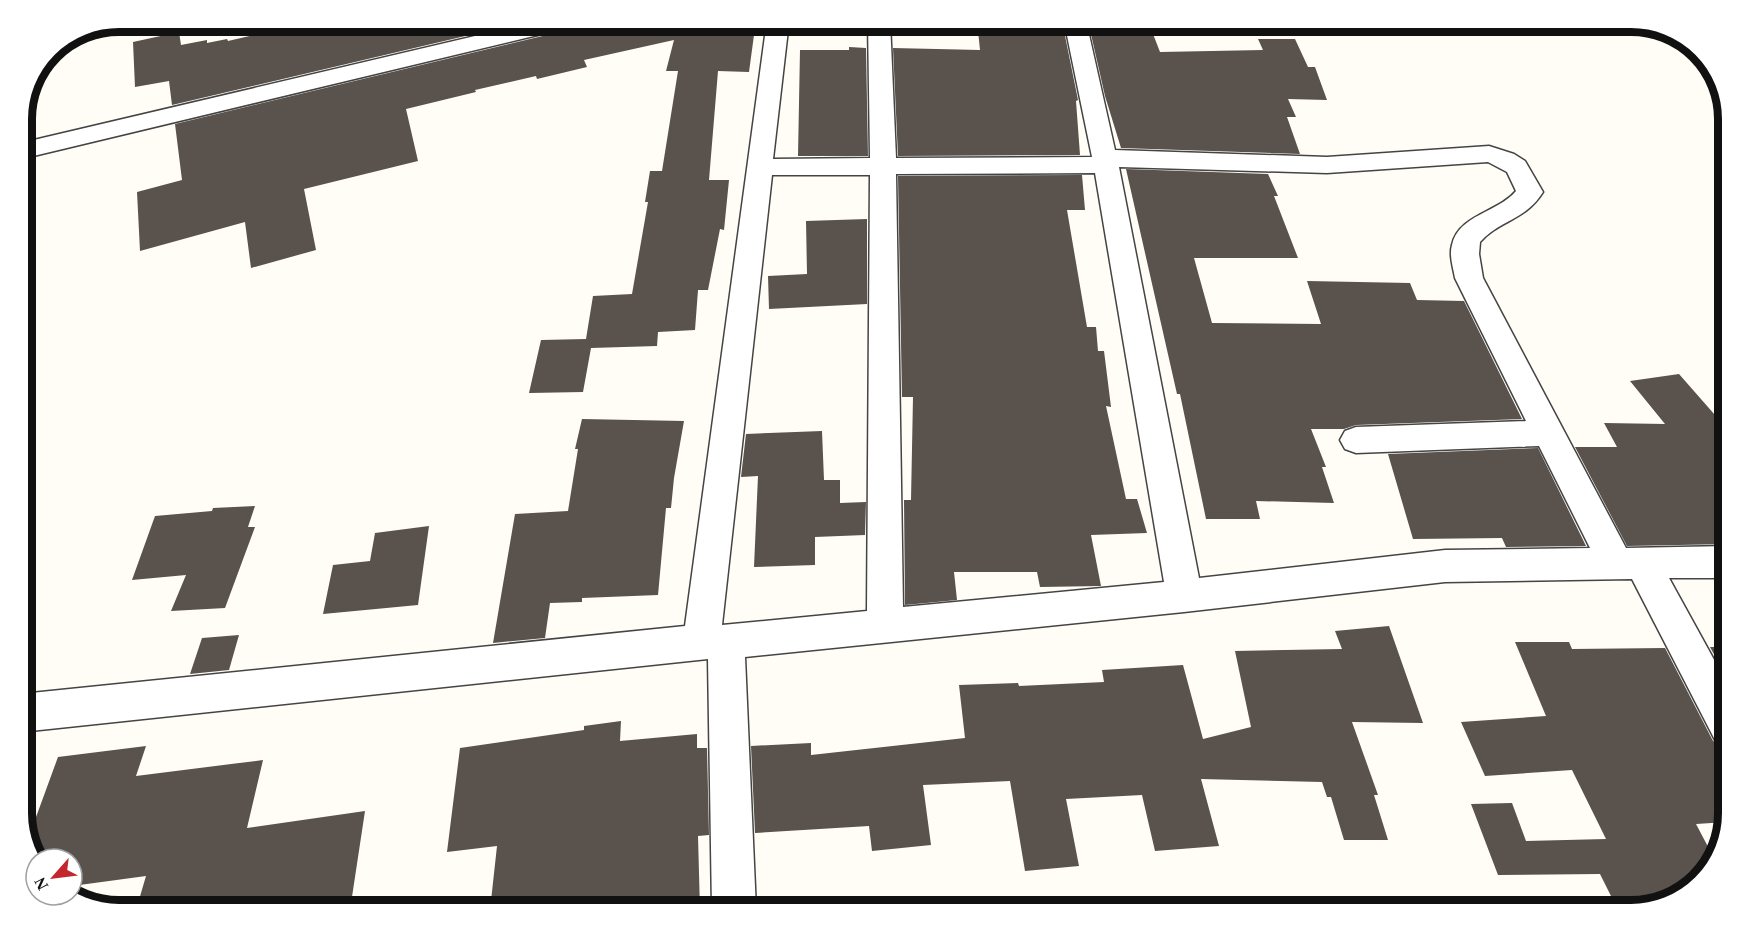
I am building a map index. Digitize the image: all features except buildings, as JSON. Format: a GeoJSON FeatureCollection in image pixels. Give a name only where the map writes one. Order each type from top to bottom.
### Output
{"type":"FeatureCollection","features":[{"type":"Feature","properties":{"kind":"street"},"geometry":{"type":"LineString","coordinates":[[32,148],[521,32]]}},
{"type":"Feature","properties":{"kind":"street"},"geometry":{"type":"LineString","coordinates":[[733,900],[714,642],[711,553],[777,32]]}},
{"type":"Feature","properties":{"kind":"street"},"geometry":{"type":"LineString","coordinates":[[880,32],[883,95],[885,624]]}},
{"type":"Feature","properties":{"kind":"street"},"geometry":{"type":"LineString","coordinates":[[1077,32],[1106,161],[1184,596]]}},
{"type":"Feature","properties":{"kind":"street"},"geometry":{"type":"LineString","coordinates":[[761,167],[1106,161],[1327,165],[1489,154],[1505,159],[1517,166],[1530,192],[1524,203],[1508,214],[1478,228],[1467,240],[1465,252],[1469,278],[1549,433],[1718,708]]}},
{"type":"Feature","properties":{"kind":"street"},"geometry":{"type":"LineString","coordinates":[[1356,440],[1549,433]]}},
{"type":"Feature","properties":{"kind":"street"},"geometry":{"type":"LineString","coordinates":[[32,712],[885,624],[1184,596],[1445,566],[1718,562]]}}]}
